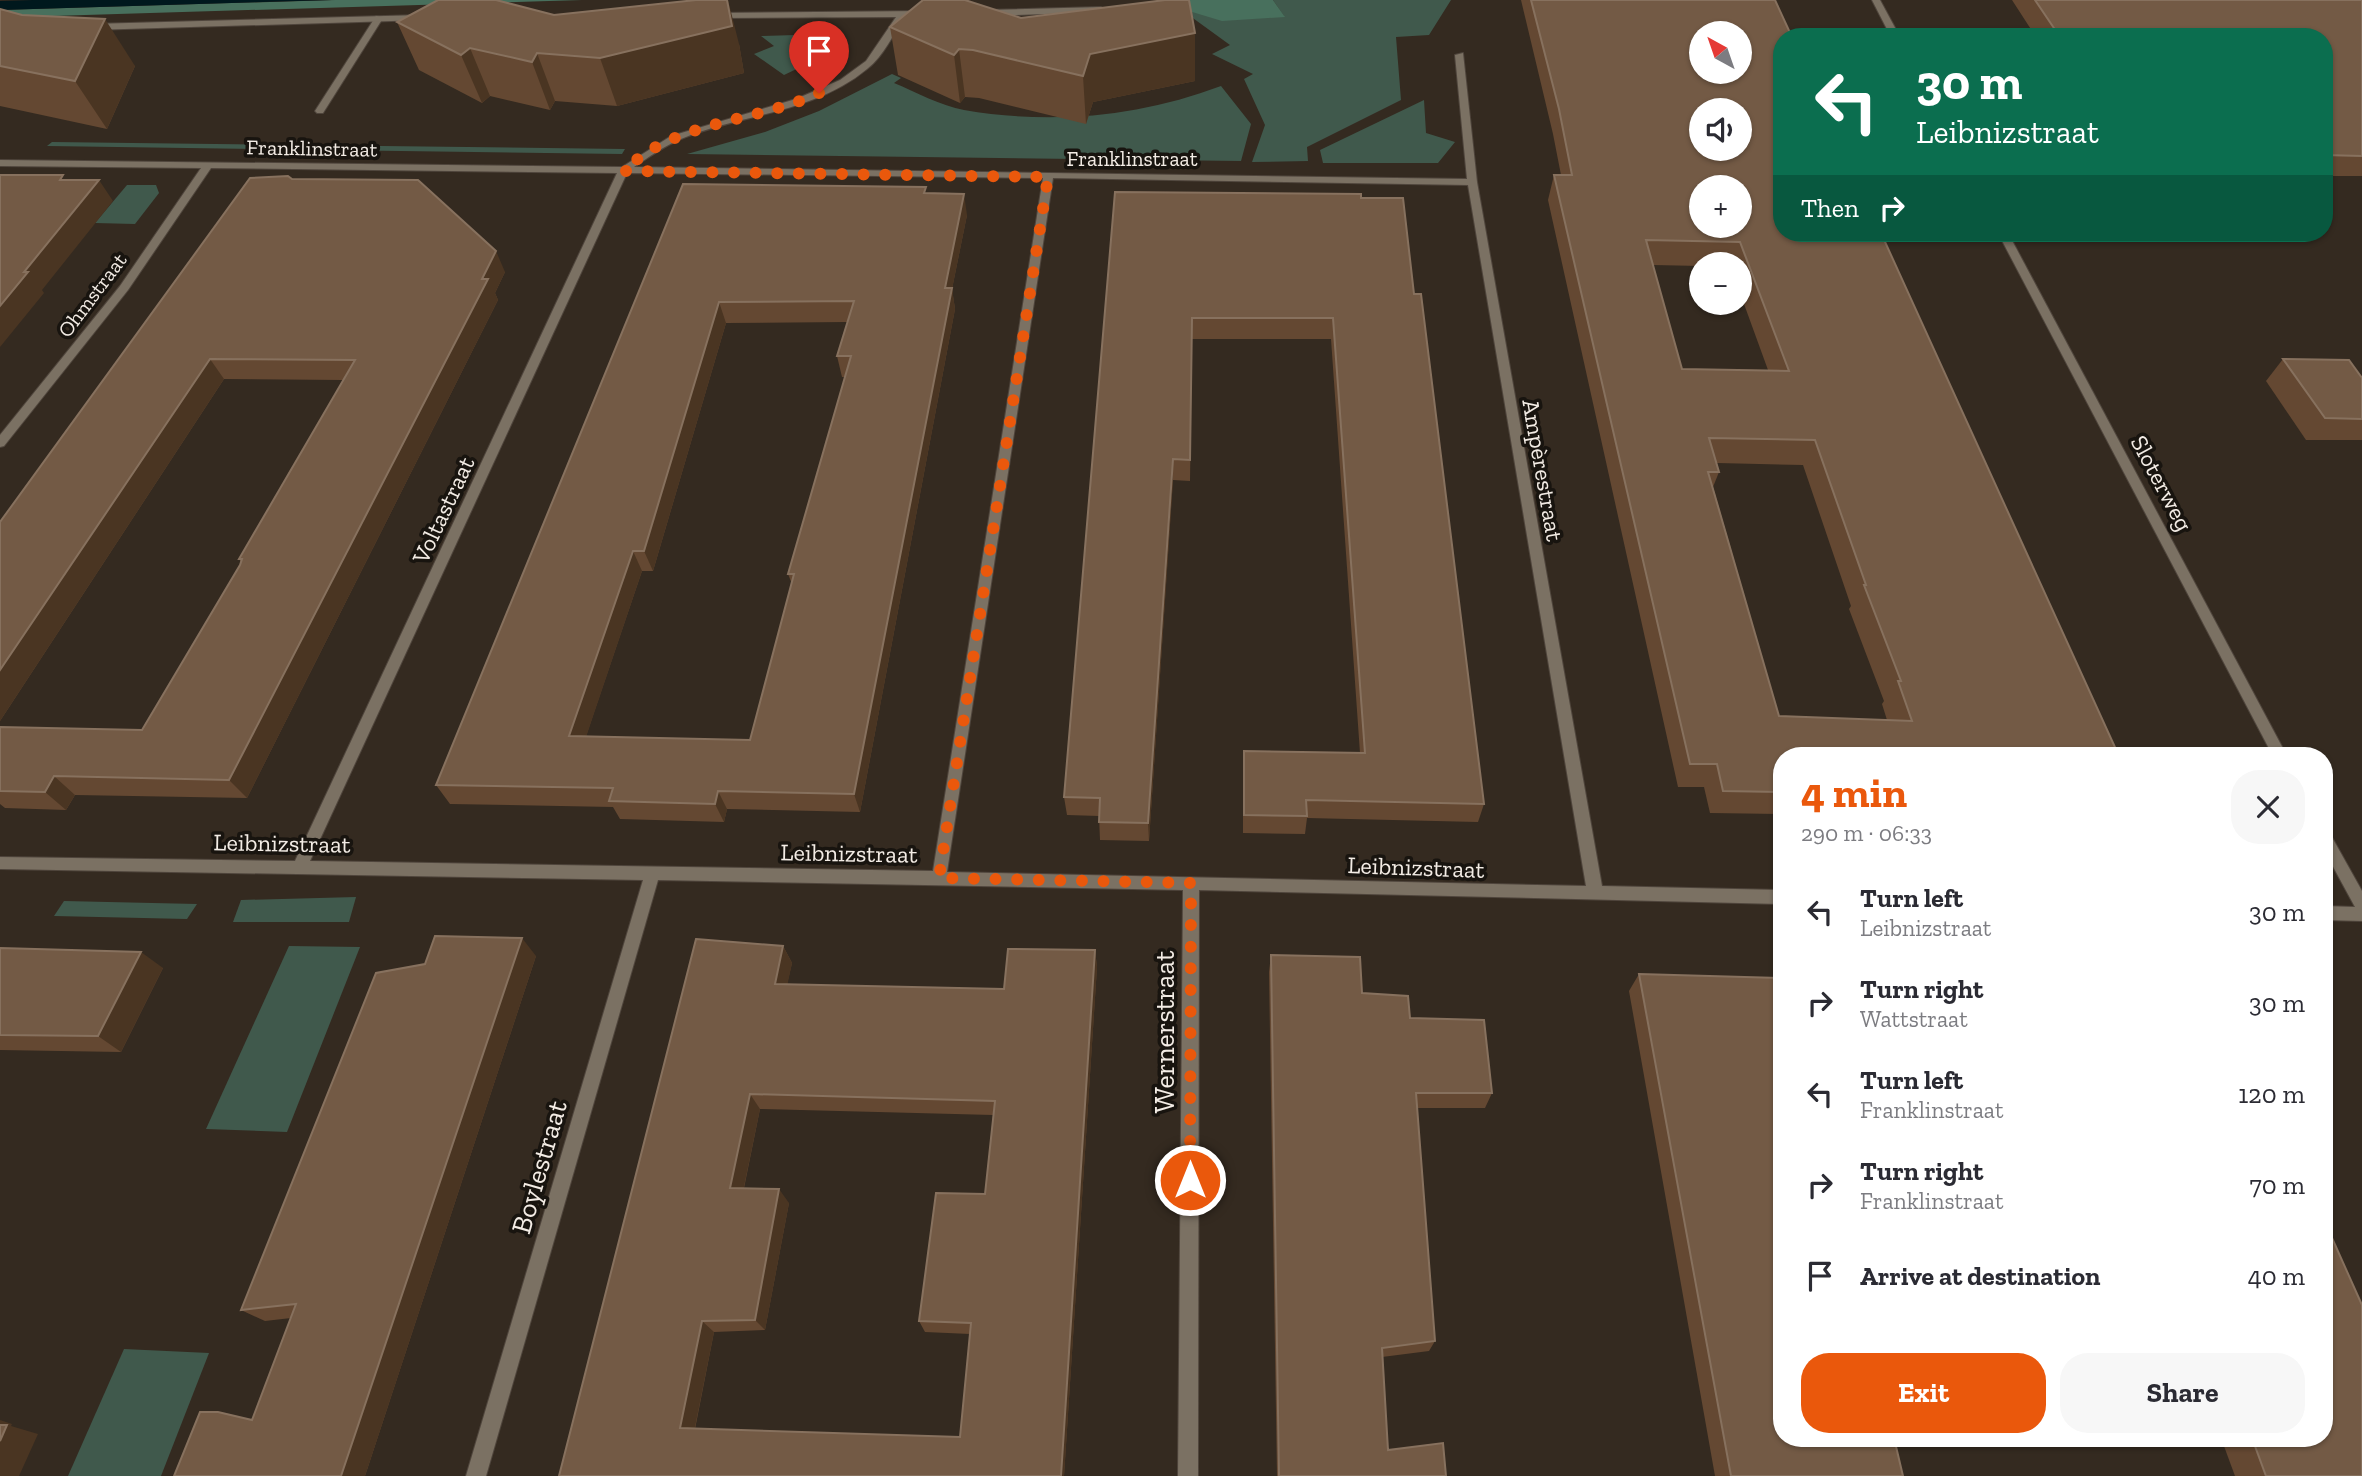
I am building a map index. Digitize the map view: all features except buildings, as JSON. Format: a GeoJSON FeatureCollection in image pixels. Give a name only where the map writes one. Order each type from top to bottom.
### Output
{"type":"FeatureCollection","features":[{"type":"Feature","properties":{"kind":"street"},"geometry":{"type":"LineString","coordinates":[[1876,0],[1891,28]]}},
{"type":"Feature","properties":{"kind":"street"},"geometry":{"type":"LineString","coordinates":[[968,13],[1116,9]]}},
{"type":"Feature","properties":{"kind":"street"},"geometry":{"type":"LineString","coordinates":[[710,15],[928,14]]}},
{"type":"Feature","properties":{"kind":"street"},"geometry":{"type":"LineString","coordinates":[[623,171],[649,151],[681,136],[800,102],[838,85],[874,56],[901,15]]}},
{"type":"Feature","properties":{"kind":"street"},"geometry":{"type":"LineString","coordinates":[[78,27],[434,18]]}},
{"type":"Feature","properties":{"kind":"street"},"geometry":{"type":"LineString","coordinates":[[320,111],[379,19]]}},
{"type":"Feature","properties":{"kind":"street","name":"Ampèrestraat"},"geometry":{"type":"LineString","coordinates":[[1460,55],[1472,182],[1595,892]]}},
{"type":"Feature","properties":{"kind":"street","name":"Franklinstraat"},"geometry":{"type":"LineString","coordinates":[[0,163],[1472,182]]}},
{"type":"Feature","properties":{"kind":"street","name":"Ohmstraat"},"geometry":{"type":"LineString","coordinates":[[0,443],[124,288],[208,165]]}},
{"type":"Feature","properties":{"kind":"street","name":"Voltastraat"},"geometry":{"type":"LineString","coordinates":[[300,866],[623,171]]}},
{"type":"Feature","properties":{"kind":"street"},"geometry":{"type":"LineString","coordinates":[[939,878],[1048,177]]}},
{"type":"Feature","properties":{"kind":"street","name":"Sloterweg"},"geometry":{"type":"LineString","coordinates":[[2008,242],[2275,747]]}},
{"type":"Feature","properties":{"kind":"street"},"geometry":{"type":"LineString","coordinates":[[2333,852],[2362,905]]}},
{"type":"Feature","properties":{"kind":"street","name":"Leibnizstraat"},"geometry":{"type":"LineString","coordinates":[[0,863],[653,872],[1773,897]]}},
{"type":"Feature","properties":{"kind":"street","name":"Boylestraat"},"geometry":{"type":"LineString","coordinates":[[475,1476],[653,872]]}},
{"type":"Feature","properties":{"kind":"street","name":"Wernerstraat"},"geometry":{"type":"LineString","coordinates":[[1188,1476],[1191,883]]}},
{"type":"Feature","properties":{"kind":"street"},"geometry":{"type":"LineString","coordinates":[[2333,914],[2362,914]]}},
{"type":"Feature","properties":{"kind":"green space"},"geometry":{"type":"Polygon","coordinates":[[[335,0],[582,0],[20,17],[0,10],[335,0]]]}},
{"type":"Feature","properties":{"kind":"green space"},"geometry":{"type":"Polygon","coordinates":[[[1179,0],[1273,0],[1285,17],[1222,21],[1179,8],[1179,0]]]}},
{"type":"Feature","properties":{"kind":"green space"},"geometry":{"type":"Polygon","coordinates":[[[1273,0],[1451,0],[1429,35],[1396,37],[1401,100],[1307,147],[1308,161],[1252,162],[1265,125],[1244,79],[1253,74],[1212,54],[1230,45],[1179,8],[1284,16],[1273,0]]]}},
{"type":"Feature","properties":{"kind":"green space"},"geometry":{"type":"Polygon","coordinates":[[[830,34],[830,45],[807,64],[784,75],[754,54],[774,46],[761,36],[830,34]]]}},
{"type":"Feature","properties":{"kind":"green space"},"geometry":{"type":"Polygon","coordinates":[[[892,74],[901,78],[894,83],[946,105],[997,115],[1029,117],[1127,111],[1190,97],[1221,86],[1251,124],[1241,161],[687,154],[765,132],[819,111],[892,74]]]}},
{"type":"Feature","properties":{"kind":"green space"},"geometry":{"type":"Polygon","coordinates":[[[1424,100],[1426,133],[1455,142],[1438,163],[1323,163],[1320,150],[1424,100]]]}},
{"type":"Feature","properties":{"kind":"green space"},"geometry":{"type":"Polygon","coordinates":[[[52,142],[625,149],[622,154],[47,146],[52,142]]]}},
{"type":"Feature","properties":{"kind":"green space"},"geometry":{"type":"Polygon","coordinates":[[[127,185],[156,185],[159,193],[135,224],[95,223],[127,185]]]}},
{"type":"Feature","properties":{"kind":"green space"},"geometry":{"type":"Polygon","coordinates":[[[356,897],[349,922],[233,922],[241,900],[356,897]]]}},
{"type":"Feature","properties":{"kind":"green space"},"geometry":{"type":"Polygon","coordinates":[[[64,901],[197,904],[187,919],[54,916],[64,901]]]}},
{"type":"Feature","properties":{"kind":"green space"},"geometry":{"type":"Polygon","coordinates":[[[289,946],[360,947],[287,1132],[206,1129],[289,946]]]}},
{"type":"Feature","properties":{"kind":"green space"},"geometry":{"type":"Polygon","coordinates":[[[124,1349],[209,1353],[161,1476],[68,1476],[124,1349]]]}},
{"type":"Feature","properties":{"kind":"water"},"geometry":{"type":"Polygon","coordinates":[[[332,0],[0,10],[0,1],[332,0]]]}},
{"type":"Feature","properties":{"kind":"route"},"geometry":{"type":"LineString","coordinates":[[819,93],[800,102],[681,136],[649,151],[623,171],[1048,177],[939,878],[1191,883],[1190,1180]]}}]}
